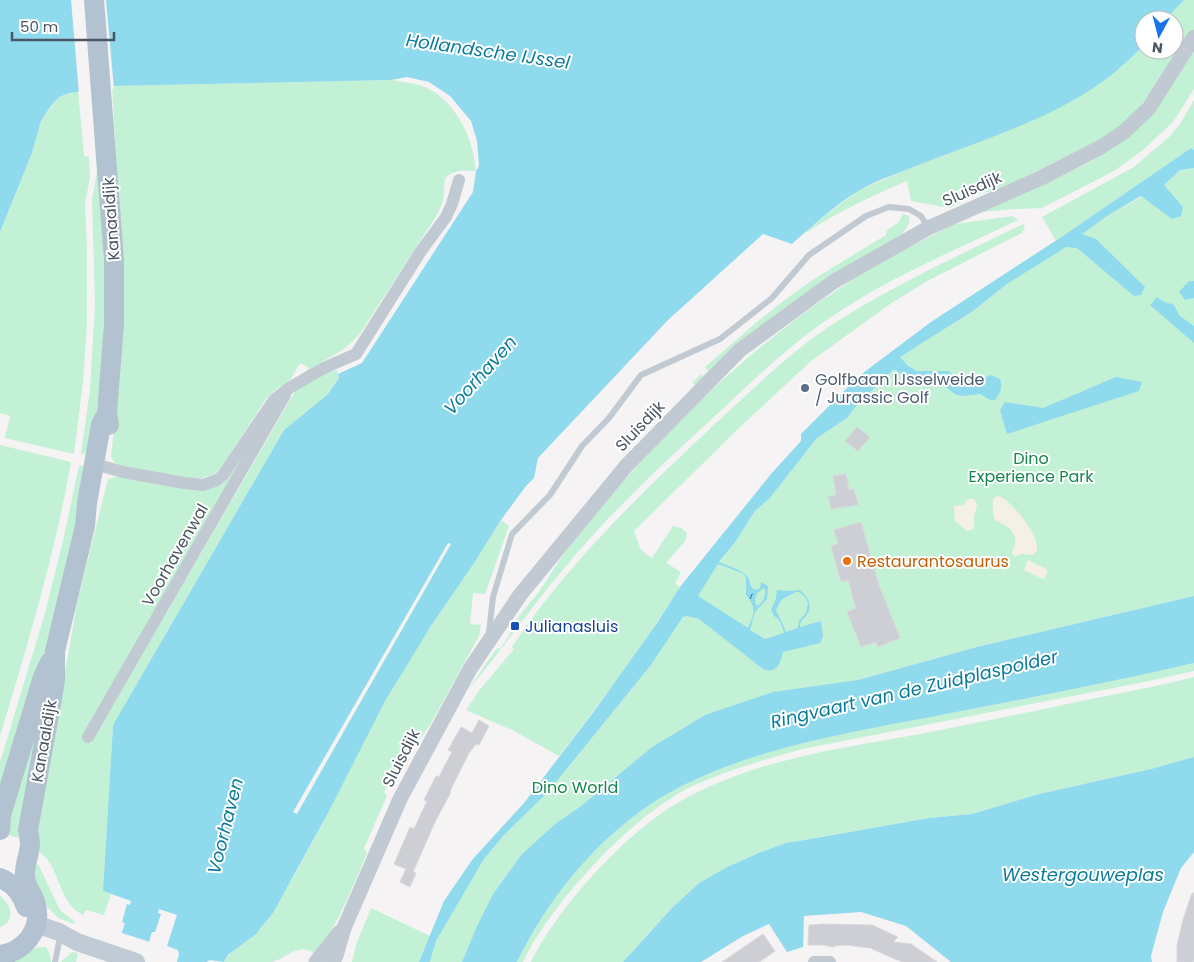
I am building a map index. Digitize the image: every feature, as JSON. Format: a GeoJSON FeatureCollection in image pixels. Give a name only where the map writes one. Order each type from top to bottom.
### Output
{"type":"FeatureCollection","features":[{"type":"Feature","properties":{"kind":"main road","name":"Kanaaldijk"},"geometry":{"type":"LineString","coordinates":[[85,526],[94,506],[109,426],[107,413],[114,315],[114,260],[94,0]]}},
{"type":"Feature","properties":{"kind":"main road","name":"Kanaaldijk"},"geometry":{"type":"LineString","coordinates":[[0,820],[43,678],[55,652],[85,526],[101,425],[107,413]]}},
{"type":"Feature","properties":{"kind":"main road","name":"Kanaaldijk"},"geometry":{"type":"LineString","coordinates":[[13,882],[21,842],[28,830],[55,680],[55,652]]}},
{"type":"Feature","properties":{"kind":"main road"},"geometry":{"type":"LineString","coordinates":[[13,882],[32,924],[59,942],[77,942]]}},
{"type":"Feature","properties":{"kind":"main road"},"geometry":{"type":"LineString","coordinates":[[32,924],[59,932],[77,942],[136,962]]}},
{"type":"Feature","properties":{"kind":"main road"},"geometry":{"type":"LineString","coordinates":[[0,953],[16,950],[24,945],[32,924]]}},
{"type":"Feature","properties":{"kind":"street","name":"Sluisdijk"},"geometry":{"type":"LineString","coordinates":[[333,962],[344,928],[400,799],[444,714],[470,669],[520,596],[627,465],[740,350],[833,282],[928,228],[1041,178],[1101,148],[1136,122],[1149,108],[1194,38]]}},
{"type":"Feature","properties":{"kind":"street","name":"Voorhavenwal"},"geometry":{"type":"LineString","coordinates":[[102,466],[123,472],[184,483],[203,485],[217,480],[223,475],[274,400],[289,388],[324,368],[356,354],[421,251],[446,217],[459,180]]}},
{"type":"Feature","properties":{"kind":"street","name":"Voorhavenwal"},"geometry":{"type":"LineString","coordinates":[[88,737],[289,388]]}},
{"type":"Feature","properties":{"kind":"street","name":"Sluisdijk"},"geometry":{"type":"LineString","coordinates":[[316,962],[344,928]]}},
{"type":"Feature","properties":{"kind":"street"},"geometry":{"type":"LineString","coordinates":[[814,962],[830,962]]}},
{"type":"Feature","properties":{"kind":"lane"},"geometry":{"type":"LineString","coordinates":[[488,642],[493,597],[512,534],[550,495],[582,446],[610,418],[641,375],[720,339],[772,298],[809,255],[866,216],[889,207],[909,209],[921,216],[928,228]]}},
{"type":"Feature","properties":{"kind":"lane"},"geometry":{"type":"LineString","coordinates":[[55,962],[59,942]]}},
{"type":"Feature","properties":{"kind":"green space"},"geometry":{"type":"Polygon","coordinates":[[[1184,0],[1194,0],[1194,29],[1184,44],[1184,10],[1174,10],[1184,0]]]}},
{"type":"Feature","properties":{"kind":"green space"},"geometry":{"type":"Polygon","coordinates":[[[1194,50],[1194,89],[1173,122],[1143,150],[1114,171],[1042,208],[983,212],[1082,166],[1109,151],[1132,134],[1194,50]]]}},
{"type":"Feature","properties":{"kind":"green space"},"geometry":{"type":"Polygon","coordinates":[[[1134,54],[1134,60],[1173,60],[1149,96],[1132,116],[1111,134],[1062,162],[997,190],[977,194],[950,208],[911,201],[907,181],[854,205],[804,234],[812,225],[861,189],[1001,133],[1122,67],[1134,54]]]}},
{"type":"Feature","properties":{"kind":"green space"},"geometry":{"type":"Polygon","coordinates":[[[391,80],[425,87],[439,95],[448,104],[456,113],[468,136],[475,159],[476,171],[455,172],[445,178],[443,201],[437,215],[359,335],[344,349],[307,371],[309,368],[300,363],[290,380],[266,399],[220,469],[214,474],[196,480],[116,465],[111,457],[116,410],[115,140],[112,86],[391,80]]]}},
{"type":"Feature","properties":{"kind":"green space"},"geometry":{"type":"Polygon","coordinates":[[[78,91],[84,156],[89,157],[90,177],[85,204],[87,324],[83,382],[74,454],[5,438],[10,416],[0,413],[0,232],[32,153],[41,121],[59,97],[78,91]]]}},
{"type":"Feature","properties":{"kind":"green space"},"geometry":{"type":"Polygon","coordinates":[[[1194,100],[1194,150],[1191,148],[1056,241],[1042,217],[1134,167],[1169,137],[1180,124],[1194,100]]]}},
{"type":"Feature","properties":{"kind":"green space"},"geometry":{"type":"Polygon","coordinates":[[[96,144],[105,241],[103,354],[93,445],[84,454],[81,454],[90,389],[95,305],[92,199],[97,172],[96,144]]]}},
{"type":"Feature","properties":{"kind":"green space","name":"Dino Experience Park"},"geometry":{"type":"Polygon","coordinates":[[[1194,168],[1194,596],[977,647],[858,680],[705,715],[652,747],[581,806],[555,824],[522,854],[493,894],[462,962],[430,962],[436,941],[484,859],[504,835],[548,792],[651,665],[755,511],[770,498],[817,438],[847,418],[857,405],[893,370],[900,357],[973,311],[1007,284],[1107,216],[1163,185],[1180,170],[1194,168]]]}},
{"type":"Feature","properties":{"kind":"green space"},"geometry":{"type":"Polygon","coordinates":[[[903,214],[909,216],[909,221],[902,234],[695,385],[692,383],[701,374],[703,376],[708,371],[705,367],[757,322],[814,279],[886,235],[887,230],[898,223],[903,214]]]}},
{"type":"Feature","properties":{"kind":"green space"},"geometry":{"type":"Polygon","coordinates":[[[1013,216],[1018,220],[913,270],[862,297],[814,329],[776,360],[655,472],[597,531],[549,587],[467,691],[497,648],[500,649],[518,622],[517,619],[598,511],[662,439],[732,372],[807,311],[857,277],[893,256],[955,224],[1013,216]]]}},
{"type":"Feature","properties":{"kind":"green space"},"geometry":{"type":"Polygon","coordinates":[[[1023,224],[1025,227],[1022,233],[929,280],[893,302],[811,361],[738,429],[634,531],[641,550],[652,558],[673,526],[681,528],[687,533],[685,541],[666,563],[681,572],[675,583],[680,587],[622,673],[559,756],[512,730],[466,710],[478,692],[514,649],[512,647],[533,617],[581,558],[661,475],[771,373],[800,348],[853,311],[925,272],[1023,224]]]}},
{"type":"Feature","properties":{"kind":"green space"},"geometry":{"type":"Polygon","coordinates":[[[337,370],[339,378],[328,394],[284,430],[113,725],[103,891],[111,894],[104,915],[86,910],[83,915],[74,909],[68,901],[49,861],[42,854],[34,850],[77,603],[108,479],[119,476],[172,487],[200,489],[222,483],[275,406],[83,738],[91,743],[297,388],[323,374],[337,370]]]}},
{"type":"Feature","properties":{"kind":"green space"},"geometry":{"type":"Polygon","coordinates":[[[0,445],[71,462],[49,566],[0,736],[0,445]]]}},
{"type":"Feature","properties":{"kind":"green space"},"geometry":{"type":"Polygon","coordinates":[[[82,465],[87,473],[87,480],[44,660],[0,789],[0,762],[44,617],[79,466],[82,465]]]}},
{"type":"Feature","properties":{"kind":"green space"},"geometry":{"type":"Polygon","coordinates":[[[501,520],[509,526],[485,594],[473,593],[470,624],[481,625],[479,636],[430,725],[404,761],[399,762],[384,792],[387,796],[364,848],[367,853],[325,943],[317,955],[303,949],[271,962],[224,962],[234,951],[260,930],[269,918],[317,834],[385,701],[501,520]]]}},
{"type":"Feature","properties":{"kind":"green space"},"geometry":{"type":"Polygon","coordinates":[[[1194,663],[1194,671],[1144,682],[802,749],[736,769],[697,784],[673,797],[622,836],[574,886],[536,938],[523,962],[517,962],[542,917],[589,856],[627,821],[648,806],[712,772],[748,759],[822,739],[1194,663]]]}},
{"type":"Feature","properties":{"kind":"green space"},"geometry":{"type":"Polygon","coordinates":[[[1194,677],[1194,757],[1151,769],[1039,794],[972,814],[929,818],[786,843],[727,867],[699,883],[672,908],[623,962],[531,962],[544,939],[578,892],[620,847],[666,810],[715,784],[743,773],[801,756],[920,734],[1194,677]]]}},
{"type":"Feature","properties":{"kind":"green space"},"geometry":{"type":"Polygon","coordinates":[[[45,700],[18,838],[4,834],[45,700]]]}},
{"type":"Feature","properties":{"kind":"green space"},"geometry":{"type":"Polygon","coordinates":[[[34,861],[39,866],[60,910],[75,922],[74,924],[58,918],[45,904],[35,883],[34,861]]]}},
{"type":"Feature","properties":{"kind":"green space"},"geometry":{"type":"Polygon","coordinates":[[[0,896],[9,908],[10,917],[0,927],[0,896]]]}},
{"type":"Feature","properties":{"kind":"green space"},"geometry":{"type":"Polygon","coordinates":[[[371,908],[430,936],[419,962],[352,962],[356,945],[371,908]]]}},
{"type":"Feature","properties":{"kind":"green space"},"geometry":{"type":"Polygon","coordinates":[[[46,947],[51,962],[10,962],[35,948],[46,947]]]}},
{"type":"Feature","properties":{"kind":"green space"},"geometry":{"type":"Polygon","coordinates":[[[72,952],[78,953],[76,962],[61,962],[72,952]]]}},
{"type":"Feature","properties":{"kind":"sand"},"geometry":{"type":"Polygon","coordinates":[[[998,496],[1010,503],[1029,527],[1037,543],[1037,550],[1032,555],[1021,554],[1016,556],[1012,554],[1015,544],[1014,534],[1009,528],[995,520],[993,515],[994,498],[998,496]]]}},
{"type":"Feature","properties":{"kind":"sand"},"geometry":{"type":"Polygon","coordinates":[[[968,499],[974,499],[977,505],[974,516],[974,529],[967,531],[955,521],[954,506],[963,505],[968,499]]]}},
{"type":"Feature","properties":{"kind":"sand"},"geometry":{"type":"Polygon","coordinates":[[[1028,560],[1048,570],[1045,578],[1043,579],[1024,570],[1028,560]]]}},
{"type":"Feature","properties":{"kind":"water"},"geometry":{"type":"Polygon","coordinates":[[[0,0],[1184,0],[1174,10],[1134,10],[1134,54],[1121,67],[1095,87],[1067,104],[1038,118],[867,186],[833,209],[792,244],[763,234],[668,320],[538,458],[534,478],[501,520],[431,626],[385,701],[328,813],[273,913],[256,934],[228,955],[224,962],[210,960],[206,962],[177,962],[178,950],[167,946],[177,915],[159,909],[158,913],[161,914],[155,932],[152,932],[143,962],[112,962],[125,923],[122,922],[127,904],[130,905],[131,901],[103,891],[113,725],[284,430],[328,394],[339,378],[338,374],[362,363],[473,192],[476,171],[479,166],[477,141],[471,121],[450,96],[429,82],[407,77],[391,80],[112,86],[70,93],[59,97],[41,121],[32,153],[0,232],[0,0]]]}},
{"type":"Feature","properties":{"kind":"water"},"geometry":{"type":"Polygon","coordinates":[[[1191,148],[1194,150],[1194,168],[1180,170],[1164,185],[1183,207],[1181,216],[1172,219],[1141,196],[1107,216],[1082,234],[1096,239],[1145,287],[1141,295],[1134,296],[1077,248],[1066,247],[1007,284],[973,311],[900,357],[908,366],[917,371],[948,371],[965,384],[991,375],[1000,379],[1000,390],[995,400],[990,400],[980,394],[962,396],[955,394],[939,382],[916,383],[893,370],[857,405],[847,418],[817,438],[770,498],[755,511],[736,541],[719,562],[743,572],[749,579],[753,589],[757,590],[760,588],[761,582],[768,586],[767,599],[755,612],[750,630],[765,639],[784,633],[778,619],[771,610],[776,599],[777,590],[800,590],[806,597],[810,606],[800,627],[821,621],[823,636],[820,643],[783,652],[777,667],[768,670],[763,669],[699,619],[683,617],[651,665],[548,792],[504,835],[484,859],[436,941],[430,962],[419,962],[444,901],[472,860],[524,803],[595,710],[657,623],[680,587],[771,474],[801,441],[801,434],[848,387],[846,381],[855,375],[859,376],[931,322],[1063,236],[1191,148]],[[718,564],[698,596],[748,628],[752,618],[753,607],[746,595],[746,577],[742,573],[718,564]],[[765,589],[761,590],[755,599],[757,606],[761,603],[764,596],[765,589]],[[796,592],[781,600],[776,610],[786,632],[798,628],[799,621],[806,613],[808,603],[804,596],[796,592]]]}},
{"type":"Feature","properties":{"kind":"water"},"geometry":{"type":"Polygon","coordinates":[[[1189,281],[1194,281],[1194,298],[1185,300],[1179,292],[1189,281]]]}},
{"type":"Feature","properties":{"kind":"water"},"geometry":{"type":"Polygon","coordinates":[[[1157,297],[1166,303],[1173,304],[1180,316],[1194,326],[1194,343],[1150,305],[1157,297]]]}},
{"type":"Feature","properties":{"kind":"water"},"geometry":{"type":"Polygon","coordinates":[[[1116,377],[1142,382],[1139,391],[1007,434],[1000,410],[1005,402],[1043,408],[1116,377]]]}},
{"type":"Feature","properties":{"kind":"water","name":"Ringvaart van de Zuidplaspolder"},"geometry":{"type":"Polygon","coordinates":[[[1194,596],[1194,663],[822,739],[748,759],[712,772],[648,806],[627,821],[589,856],[542,917],[517,962],[462,962],[493,894],[522,854],[555,824],[581,806],[652,747],[705,715],[773,692],[858,680],[977,647],[1194,596]]]}},
{"type":"Feature","properties":{"kind":"water","name":"Westergouweplas"},"geometry":{"type":"Polygon","coordinates":[[[1194,757],[1194,852],[1181,868],[1163,912],[1151,956],[1152,962],[951,962],[906,926],[861,912],[804,916],[803,947],[787,952],[769,924],[743,936],[701,962],[623,962],[672,908],[699,883],[727,867],[786,843],[929,818],[972,814],[1039,794],[1151,769],[1194,757]]]}},
{"type":"Feature","properties":{"kind":"pier"},"geometry":{"type":"Polygon","coordinates":[[[71,0],[106,0],[114,89],[79,94],[71,0]]]}},
{"type":"Feature","properties":{"kind":"pier"},"geometry":{"type":"Polygon","coordinates":[[[448,543],[451,544],[297,814],[293,812],[448,543]]]}},
{"type":"Feature","properties":{"kind":"pier"},"geometry":{"type":"Polygon","coordinates":[[[119,932],[150,942],[144,962],[110,961],[119,932]]]}},
{"type":"Feature","properties":{"kind":"building"},"geometry":{"type":"Polygon","coordinates":[[[857,427],[870,437],[858,451],[845,441],[857,427]]]}},
{"type":"Feature","properties":{"kind":"building"},"geometry":{"type":"Polygon","coordinates":[[[846,474],[849,490],[854,489],[858,505],[831,509],[828,496],[836,495],[833,476],[846,474]]]}},
{"type":"Feature","properties":{"kind":"building"},"geometry":{"type":"Polygon","coordinates":[[[861,522],[879,585],[900,638],[878,647],[876,642],[861,647],[847,612],[856,608],[848,580],[841,582],[831,546],[838,544],[834,530],[861,522]]]}},
{"type":"Feature","properties":{"kind":"building"},"geometry":{"type":"Polygon","coordinates":[[[479,720],[489,726],[479,745],[476,744],[469,753],[450,791],[413,872],[416,873],[410,887],[400,882],[406,869],[394,864],[410,827],[414,829],[427,801],[424,800],[436,776],[439,777],[452,752],[448,750],[461,727],[472,733],[479,720]]]}},
{"type":"Feature","properties":{"kind":"building"},"geometry":{"type":"Polygon","coordinates":[[[1192,893],[1194,893],[1194,962],[1177,962],[1177,945],[1192,893]]]}},
{"type":"Feature","properties":{"kind":"building"},"geometry":{"type":"Polygon","coordinates":[[[809,925],[872,925],[898,937],[893,942],[911,944],[937,962],[902,962],[870,948],[846,945],[834,947],[808,945],[809,925]]]}},
{"type":"Feature","properties":{"kind":"building"},"geometry":{"type":"Polygon","coordinates":[[[763,934],[775,951],[765,958],[759,962],[722,962],[763,934]]]}},
{"type":"Feature","properties":{"kind":"ferry route"},"geometry":{"type":"LineString","coordinates":[[750,599],[754,590]]}},
{"type":"Feature","properties":{"kind":"place","name":"Golfbaan IJsselweide / Jurassic Golf"},"geometry":{"type":"Point","coordinates":[805,388]}},
{"type":"Feature","properties":{"kind":"place","name":"Restaurantosaurus"},"geometry":{"type":"Point","coordinates":[847,561]}},
{"type":"Feature","properties":{"kind":"place","name":"Julianasluis"},"geometry":{"type":"Point","coordinates":[515,626]}},
{"type":"Feature","properties":{"kind":"water label","name":"Hollandsche IJssel"},"geometry":{"type":"Point","coordinates":[488,51]}},
{"type":"Feature","properties":{"kind":"water label","name":"Voorhaven"},"geometry":{"type":"Point","coordinates":[480,375]}},
{"type":"Feature","properties":{"kind":"water label","name":"Voorhaven"},"geometry":{"type":"Point","coordinates":[225,826]}},
{"type":"Feature","properties":{"kind":"park label","name":"Dino World"},"geometry":{"type":"Point","coordinates":[575,787]}}]}
